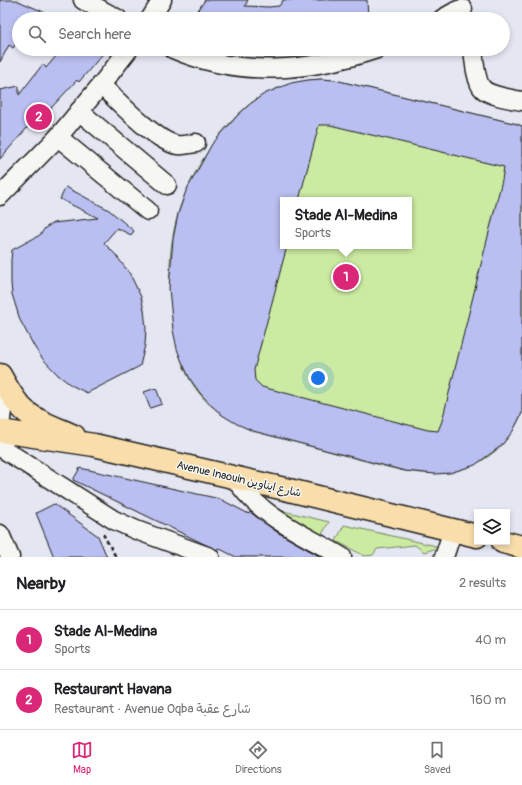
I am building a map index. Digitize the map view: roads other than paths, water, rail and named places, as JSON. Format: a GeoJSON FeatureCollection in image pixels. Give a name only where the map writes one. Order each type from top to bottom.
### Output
{"type":"FeatureCollection","features":[{"type":"Feature","properties":{"kind":"main road"},"geometry":{"type":"LineString","coordinates":[[0,375],[13,398],[21,408],[32,416],[94,445]]}},
{"type":"Feature","properties":{"kind":"main road","name":"Avenue Inaouin شارع ايناوين"},"geometry":{"type":"LineString","coordinates":[[0,431],[94,445],[289,490],[474,535]]}},
{"type":"Feature","properties":{"kind":"main road"},"geometry":{"type":"LineString","coordinates":[[510,544],[522,547]]}},
{"type":"Feature","properties":{"kind":"street"},"geometry":{"type":"LineString","coordinates":[[83,0],[105,12]]}},
{"type":"Feature","properties":{"kind":"street"},"geometry":{"type":"LineString","coordinates":[[154,12],[162,0]]}},
{"type":"Feature","properties":{"kind":"street"},"geometry":{"type":"LineString","coordinates":[[454,12],[464,9]]}},
{"type":"Feature","properties":{"kind":"street"},"geometry":{"type":"LineString","coordinates":[[0,196],[58,137],[124,56]]}},
{"type":"Feature","properties":{"kind":"street"},"geometry":{"type":"LineString","coordinates":[[192,56],[234,67],[273,69],[313,66],[354,56]]}},
{"type":"Feature","properties":{"kind":"street"},"geometry":{"type":"LineString","coordinates":[[474,56],[478,82],[482,89],[490,93],[522,101]]}},
{"type":"Feature","properties":{"kind":"street"},"geometry":{"type":"LineString","coordinates":[[101,85],[128,110],[168,142],[176,145],[196,143]]}},
{"type":"Feature","properties":{"kind":"street"},"geometry":{"type":"LineString","coordinates":[[79,111],[168,185]]}},
{"type":"Feature","properties":{"kind":"street"},"geometry":{"type":"LineString","coordinates":[[58,137],[148,211]]}},
{"type":"Feature","properties":{"kind":"street"},"geometry":{"type":"LineString","coordinates":[[0,388],[2,411],[0,426]]}},
{"type":"Feature","properties":{"kind":"street"},"geometry":{"type":"LineString","coordinates":[[0,447],[118,522],[210,557]]}},
{"type":"Feature","properties":{"kind":"street"},"geometry":{"type":"LineString","coordinates":[[236,478],[248,496],[268,514],[342,557]]}},
{"type":"Feature","properties":{"kind":"street"},"geometry":{"type":"LineString","coordinates":[[444,557],[454,530]]}},
{"type":"Feature","properties":{"kind":"street"},"geometry":{"type":"LineString","coordinates":[[0,534],[10,557]]}},
{"type":"Feature","properties":{"kind":"place","name":"Restaurant Havana"},"geometry":{"type":"Point","coordinates":[39,117]}},
{"type":"Feature","properties":{"kind":"place","name":"Stade Al-Medina"},"geometry":{"type":"Point","coordinates":[346,277]}}]}
